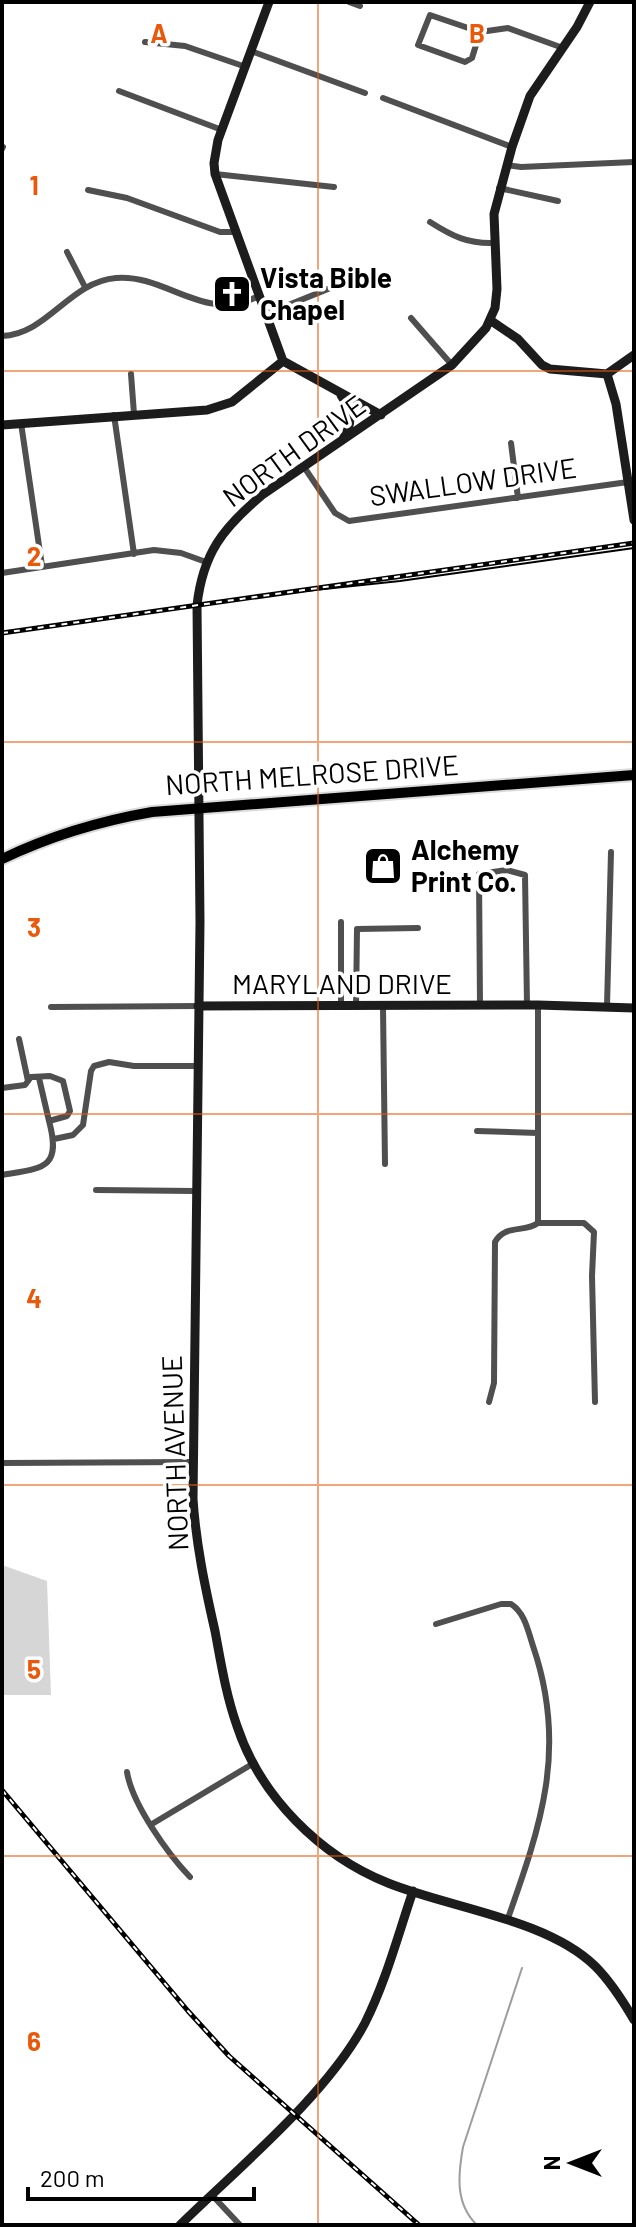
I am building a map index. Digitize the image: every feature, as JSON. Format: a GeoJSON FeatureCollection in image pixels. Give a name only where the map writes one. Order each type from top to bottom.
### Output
{"type":"FeatureCollection","features":[{"type":"Feature","properties":{"kind":"main road"},"geometry":{"type":"LineString","coordinates":[[269,2],[222,130],[214,163],[215,174],[283,361],[381,415]]}},
{"type":"Feature","properties":{"kind":"main road"},"geometry":{"type":"LineString","coordinates":[[590,2],[530,96],[506,165],[494,214],[497,289],[490,320],[518,339],[542,365],[550,369],[607,374],[634,355]]}},
{"type":"Feature","properties":{"kind":"main road","name":"NORTH DRIVE"},"geometry":{"type":"LineString","coordinates":[[198,659],[197,605],[206,562],[227,527],[262,495],[452,365],[470,348],[490,320]]}},
{"type":"Feature","properties":{"kind":"main road"},"geometry":{"type":"LineString","coordinates":[[2,425],[207,410],[232,402],[283,361]]}},
{"type":"Feature","properties":{"kind":"main road"},"geometry":{"type":"LineString","coordinates":[[607,374],[616,404],[634,520]]}},
{"type":"Feature","properties":{"kind":"main road"},"geometry":{"type":"LineString","coordinates":[[339,392],[351,411],[349,430],[342,442]]}},
{"type":"Feature","properties":{"kind":"main road","name":"NORTH AVENUE"},"geometry":{"type":"LineString","coordinates":[[198,659],[193,1499],[200,1561],[237,1728],[270,1789],[295,1820],[323,1846],[365,1872],[551,1937],[578,1952],[618,1993],[634,2020]]}},
{"type":"Feature","properties":{"kind":"main road","name":"NORTH MELROSE DRIVE"},"geometry":{"type":"LineString","coordinates":[[2,859],[29,846],[109,819],[152,812],[634,775]]}},
{"type":"Feature","properties":{"kind":"main road","name":"MARYLAND DRIVE"},"geometry":{"type":"LineString","coordinates":[[198,1006],[533,1005],[634,1008]]}},
{"type":"Feature","properties":{"kind":"main road"},"geometry":{"type":"LineString","coordinates":[[180,2225],[316,2090],[350,2046],[382,1984],[413,1891]]}},
{"type":"Feature","properties":{"kind":"street"},"geometry":{"type":"LineString","coordinates":[[349,2],[360,6]]}},
{"type":"Feature","properties":{"kind":"street"},"geometry":{"type":"LineString","coordinates":[[480,32],[472,58],[465,62],[418,45],[430,15],[480,32],[508,28],[563,48]]}},
{"type":"Feature","properties":{"kind":"street"},"geometry":{"type":"LineString","coordinates":[[145,42],[185,46],[246,67]]}},
{"type":"Feature","properties":{"kind":"street"},"geometry":{"type":"LineString","coordinates":[[251,51],[365,93]]}},
{"type":"Feature","properties":{"kind":"street"},"geometry":{"type":"LineString","coordinates":[[119,91],[222,130]]}},
{"type":"Feature","properties":{"kind":"street"},"geometry":{"type":"LineString","coordinates":[[383,98],[512,147]]}},
{"type":"Feature","properties":{"kind":"street"},"geometry":{"type":"LineString","coordinates":[[506,165],[634,162]]}},
{"type":"Feature","properties":{"kind":"street"},"geometry":{"type":"LineString","coordinates":[[215,174],[334,187]]}},
{"type":"Feature","properties":{"kind":"street"},"geometry":{"type":"LineString","coordinates":[[499,188],[558,201]]}},
{"type":"Feature","properties":{"kind":"street"},"geometry":{"type":"LineString","coordinates":[[88,190],[127,198],[220,232],[236,232]]}},
{"type":"Feature","properties":{"kind":"street"},"geometry":{"type":"LineString","coordinates":[[430,222],[453,237],[476,244],[494,243]]}},
{"type":"Feature","properties":{"kind":"street"},"geometry":{"type":"LineString","coordinates":[[67,252],[85,287]]}},
{"type":"Feature","properties":{"kind":"street"},"geometry":{"type":"LineString","coordinates":[[2,336],[18,335],[41,323],[85,287],[102,279],[126,278],[206,304],[228,306],[246,303],[259,296]]}},
{"type":"Feature","properties":{"kind":"street"},"geometry":{"type":"LineString","coordinates":[[265,315],[333,287]]}},
{"type":"Feature","properties":{"kind":"street"},"geometry":{"type":"LineString","coordinates":[[411,318],[452,365]]}},
{"type":"Feature","properties":{"kind":"street"},"geometry":{"type":"LineString","coordinates":[[131,374],[134,414]]}},
{"type":"Feature","properties":{"kind":"street"},"geometry":{"type":"LineString","coordinates":[[114,415],[134,554]]}},
{"type":"Feature","properties":{"kind":"street"},"geometry":{"type":"LineString","coordinates":[[21,423],[42,566]]}},
{"type":"Feature","properties":{"kind":"street"},"geometry":{"type":"LineString","coordinates":[[511,443],[518,498]]}},
{"type":"Feature","properties":{"kind":"street","name":"SWALLOW DRIVE"},"geometry":{"type":"LineString","coordinates":[[304,467],[335,513],[349,521],[628,482]]}},
{"type":"Feature","properties":{"kind":"street"},"geometry":{"type":"LineString","coordinates":[[2,573],[169,550],[206,562]]}},
{"type":"Feature","properties":{"kind":"street"},"geometry":{"type":"LineString","coordinates":[[607,1006],[611,852]]}},
{"type":"Feature","properties":{"kind":"street"},"geometry":{"type":"LineString","coordinates":[[480,1005],[479,874],[507,870],[525,875],[538,1133],[538,1223]]}},
{"type":"Feature","properties":{"kind":"street"},"geometry":{"type":"LineString","coordinates":[[341,922],[341,1007]]}},
{"type":"Feature","properties":{"kind":"street"},"geometry":{"type":"LineString","coordinates":[[356,1007],[357,929],[418,928]]}},
{"type":"Feature","properties":{"kind":"street","name":"MARYLAND DRIVE"},"geometry":{"type":"LineString","coordinates":[[51,1007],[198,1006]]}},
{"type":"Feature","properties":{"kind":"street"},"geometry":{"type":"LineString","coordinates":[[383,1007],[385,1164]]}},
{"type":"Feature","properties":{"kind":"street"},"geometry":{"type":"LineString","coordinates":[[19,1039],[28,1081]]}},
{"type":"Feature","properties":{"kind":"street"},"geometry":{"type":"LineString","coordinates":[[54,1139],[73,1135],[83,1125],[94,1066],[109,1062],[134,1066],[197,1066]]}},
{"type":"Feature","properties":{"kind":"street"},"geometry":{"type":"LineString","coordinates":[[2,1088],[25,1085],[31,1077],[50,1076],[63,1081],[70,1111],[67,1116],[49,1121]]}},
{"type":"Feature","properties":{"kind":"street"},"geometry":{"type":"LineString","coordinates":[[2,1175],[40,1168],[49,1163],[54,1153],[54,1139],[39,1078]]}},
{"type":"Feature","properties":{"kind":"street"},"geometry":{"type":"LineString","coordinates":[[477,1131],[538,1133]]}},
{"type":"Feature","properties":{"kind":"street"},"geometry":{"type":"LineString","coordinates":[[96,1190],[195,1191]]}},
{"type":"Feature","properties":{"kind":"street"},"geometry":{"type":"LineString","coordinates":[[489,1402],[494,1383],[495,1242],[499,1235],[510,1229],[529,1229],[538,1223],[584,1223],[594,1232],[595,1402]]}},
{"type":"Feature","properties":{"kind":"street"},"geometry":{"type":"LineString","coordinates":[[2,1463],[193,1462]]}},
{"type":"Feature","properties":{"kind":"street"},"geometry":{"type":"LineString","coordinates":[[436,1624],[501,1604],[511,1604],[522,1614],[543,1683],[550,1748],[547,1791],[536,1841],[507,1921]]}},
{"type":"Feature","properties":{"kind":"street"},"geometry":{"type":"LineString","coordinates":[[152,1824],[254,1763]]}},
{"type":"Feature","properties":{"kind":"street"},"geometry":{"type":"LineString","coordinates":[[127,1772],[129,1787],[169,1855],[190,1877]]}},
{"type":"Feature","properties":{"kind":"street"},"geometry":{"type":"LineString","coordinates":[[211,2194],[240,2225]]}},
{"type":"Feature","properties":{"kind":"shaded area"},"geometry":{"type":"Polygon","coordinates":[[[2,1565],[47,1581],[51,1695],[2,1695],[2,1565]]]}},
{"type":"Feature","properties":{"kind":"waterway"},"geometry":{"type":"LineString","coordinates":[[477,2225],[465,2208],[460,2189],[463,2147],[522,1968]]}},
{"type":"Feature","properties":{"kind":"tram line"},"geometry":{"type":"LineString","coordinates":[[258,596],[400,581],[634,548]]}},
{"type":"Feature","properties":{"kind":"railway"},"geometry":{"type":"LineString","coordinates":[[2,633],[634,543]]}},
{"type":"Feature","properties":{"kind":"railway"},"geometry":{"type":"LineString","coordinates":[[2,1790],[229,2056],[419,2225]]}},
{"type":"Feature","properties":{"kind":"place","name":"Vista Bible Chapel"},"geometry":{"type":"Point","coordinates":[232,294]}},
{"type":"Feature","properties":{"kind":"place","name":"Alchemy Print Co."},"geometry":{"type":"Point","coordinates":[383,866]}}]}
